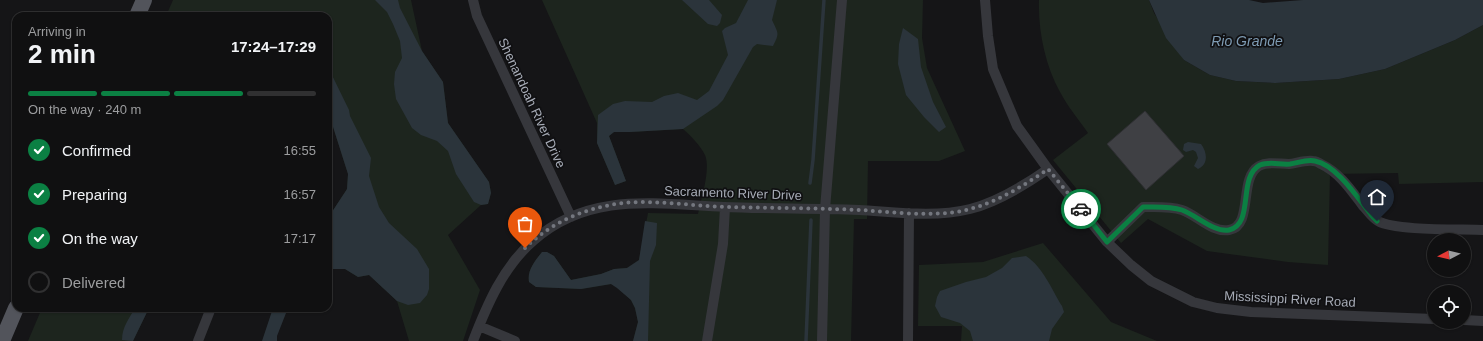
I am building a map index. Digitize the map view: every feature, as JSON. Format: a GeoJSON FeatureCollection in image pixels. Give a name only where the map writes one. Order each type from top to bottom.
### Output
{"type":"FeatureCollection","features":[{"type":"Feature","properties":{"kind":"main road"},"geometry":{"type":"LineString","coordinates":[[139,12],[144,0]]}},
{"type":"Feature","properties":{"kind":"main road"},"geometry":{"type":"LineString","coordinates":[[2,341],[14,312]]}},
{"type":"Feature","properties":{"kind":"street","name":"Shenandoah River Drive"},"geometry":{"type":"LineString","coordinates":[[473,0],[477,16],[571,217]]}},
{"type":"Feature","properties":{"kind":"street"},"geometry":{"type":"LineString","coordinates":[[822,341],[825,209],[842,0]]}},
{"type":"Feature","properties":{"kind":"street","name":"Mississippi River Road"},"geometry":{"type":"LineString","coordinates":[[985,0],[993,69],[1017,126],[1048,169],[1107,242],[1131,265],[1151,280],[1193,302],[1217,308],[1251,312],[1427,319]]}},
{"type":"Feature","properties":{"kind":"street"},"geometry":{"type":"LineString","coordinates":[[1107,242],[1143,207],[1180,210],[1191,213],[1209,225],[1223,230],[1230,230],[1240,223],[1245,205],[1249,178],[1256,169],[1266,163],[1290,164],[1314,160],[1328,167],[1340,176],[1373,217],[1383,224],[1483,230]]}},
{"type":"Feature","properties":{"kind":"street","name":"Sacramento River Drive"},"geometry":{"type":"LineString","coordinates":[[473,341],[492,295],[509,267],[521,253],[534,240],[554,226],[589,210],[608,205],[640,202],[725,207],[942,213],[960,211],[986,204],[1034,179],[1048,169]]}},
{"type":"Feature","properties":{"kind":"street"},"geometry":{"type":"LineString","coordinates":[[707,341],[723,244],[725,207]]}},
{"type":"Feature","properties":{"kind":"street"},"geometry":{"type":"LineString","coordinates":[[908,341],[909,213]]}},
{"type":"Feature","properties":{"kind":"street"},"geometry":{"type":"LineString","coordinates":[[198,341],[209,312]]}},
{"type":"Feature","properties":{"kind":"street"},"geometry":{"type":"LineString","coordinates":[[1471,320],[1483,321]]}},
{"type":"Feature","properties":{"kind":"street"},"geometry":{"type":"LineString","coordinates":[[479,326],[514,341]]}},
{"type":"Feature","properties":{"kind":"shaded area"},"geometry":{"type":"Polygon","coordinates":[[[173,0],[411,0],[422,51],[443,82],[448,123],[489,182],[491,193],[488,204],[481,205],[448,235],[480,290],[463,341],[409,341],[397,301],[369,275],[358,277],[345,269],[332,269],[332,212],[347,189],[348,174],[332,124],[332,12],[168,12],[173,0]]]}},
{"type":"Feature","properties":{"kind":"shaded area"},"geometry":{"type":"Polygon","coordinates":[[[542,0],[923,0],[922,38],[927,68],[965,151],[939,161],[868,161],[867,219],[854,219],[851,341],[633,341],[638,322],[635,308],[631,300],[618,288],[611,284],[581,289],[536,287],[529,282],[530,270],[542,252],[547,252],[554,256],[571,280],[601,274],[614,269],[627,268],[639,260],[648,213],[698,214],[707,168],[707,161],[703,151],[683,129],[614,132],[609,136],[626,181],[615,185],[597,143],[597,123],[542,0]]]}},
{"type":"Feature","properties":{"kind":"shaded area"},"geometry":{"type":"Polygon","coordinates":[[[1039,0],[1149,0],[1154,13],[1184,60],[1210,75],[1236,81],[1275,83],[1339,79],[1385,69],[1455,40],[1483,25],[1483,182],[1399,184],[1398,173],[1330,174],[1328,265],[1288,262],[1207,251],[1148,219],[1121,243],[1053,160],[1088,133],[1063,98],[1050,71],[1041,36],[1039,0]]]}},
{"type":"Feature","properties":{"kind":"shaded area"},"geometry":{"type":"Polygon","coordinates":[[[1043,243],[1111,322],[1157,341],[961,341],[962,326],[918,326],[919,265],[983,262],[1043,243]]]}},
{"type":"Feature","properties":{"kind":"shaded area"},"geometry":{"type":"Polygon","coordinates":[[[40,312],[147,312],[133,341],[28,341],[40,312]]]}},
{"type":"Feature","properties":{"kind":"water"},"geometry":{"type":"Polygon","coordinates":[[[375,0],[398,0],[400,8],[422,51],[443,82],[448,123],[489,182],[491,193],[488,204],[481,205],[474,202],[456,174],[448,151],[437,141],[421,135],[412,128],[396,99],[394,84],[395,72],[402,58],[400,41],[387,12],[375,0]]]}},
{"type":"Feature","properties":{"kind":"water"},"geometry":{"type":"Polygon","coordinates":[[[682,0],[709,0],[722,15],[720,23],[717,26],[708,24],[682,0]]]}},
{"type":"Feature","properties":{"kind":"water"},"geometry":{"type":"Polygon","coordinates":[[[748,0],[777,0],[772,20],[777,31],[777,38],[773,46],[757,44],[753,47],[723,100],[717,106],[683,129],[614,132],[609,136],[626,181],[615,185],[597,143],[598,115],[613,104],[625,101],[652,102],[664,96],[678,93],[697,100],[709,91],[728,55],[722,31],[736,23],[748,0]]]}},
{"type":"Feature","properties":{"kind":"water","name":"Rio Grande"},"geometry":{"type":"Polygon","coordinates":[[[1149,0],[1249,0],[1263,3],[1303,0],[1483,0],[1483,25],[1455,40],[1385,69],[1339,79],[1275,83],[1236,81],[1210,75],[1184,60],[1166,38],[1149,0]]]}},
{"type":"Feature","properties":{"kind":"water"},"geometry":{"type":"Polygon","coordinates":[[[903,28],[918,39],[921,67],[933,102],[946,127],[939,132],[924,117],[906,95],[898,64],[899,44],[903,28]]]}},
{"type":"Feature","properties":{"kind":"water"},"geometry":{"type":"Polygon","coordinates":[[[332,75],[371,158],[369,176],[379,207],[389,223],[417,249],[429,269],[429,289],[427,295],[420,303],[408,305],[397,301],[369,275],[358,277],[345,269],[332,269],[332,212],[347,189],[348,174],[332,124],[332,75]]]}},
{"type":"Feature","properties":{"kind":"water"},"geometry":{"type":"Polygon","coordinates":[[[1188,142],[1201,144],[1205,151],[1206,158],[1204,164],[1198,169],[1194,166],[1198,158],[1196,152],[1193,150],[1186,152],[1183,150],[1184,144],[1188,142]]]}},
{"type":"Feature","properties":{"kind":"water"},"geometry":{"type":"Polygon","coordinates":[[[645,221],[657,223],[656,245],[650,261],[648,341],[633,341],[638,322],[635,308],[631,300],[611,284],[581,289],[536,287],[529,282],[530,270],[542,252],[547,252],[554,256],[571,280],[601,274],[614,269],[627,268],[639,260],[645,221]]]}},
{"type":"Feature","properties":{"kind":"water"},"geometry":{"type":"Polygon","coordinates":[[[1026,256],[1037,266],[1047,279],[1064,312],[1052,329],[1049,341],[973,341],[970,331],[960,323],[941,317],[935,306],[940,291],[986,277],[1002,268],[1012,258],[1026,256]]]}},
{"type":"Feature","properties":{"kind":"water"},"geometry":{"type":"Polygon","coordinates":[[[133,312],[147,312],[133,341],[122,340],[122,335],[133,312]]]}},
{"type":"Feature","properties":{"kind":"water"},"geometry":{"type":"Polygon","coordinates":[[[272,312],[286,312],[277,336],[277,341],[262,341],[272,312]]]}},
{"type":"Feature","properties":{"kind":"building"},"geometry":{"type":"Polygon","coordinates":[[[1145,111],[1184,156],[1146,190],[1107,144],[1145,111]]]}},
{"type":"Feature","properties":{"kind":"waterway"},"geometry":{"type":"LineString","coordinates":[[810,183],[813,160],[824,0]]}},
{"type":"Feature","properties":{"kind":"waterway"},"geometry":{"type":"LineString","coordinates":[[806,341],[811,220]]}},
{"type":"Feature","properties":{"kind":"way so far"},"geometry":{"type":"LineString","coordinates":[[525,248],[554,226],[571,217],[608,205],[640,202],[725,207],[942,213],[970,209],[986,204],[1034,179],[1048,169],[1081,209]]}},
{"type":"Feature","properties":{"kind":"route"},"geometry":{"type":"LineString","coordinates":[[1081,209],[1107,242],[1143,207],[1159,207],[1180,210],[1191,213],[1209,225],[1223,230],[1230,230],[1240,223],[1245,205],[1247,185],[1252,171],[1266,163],[1290,164],[1314,160],[1328,167],[1340,176],[1377,221]]}}]}
